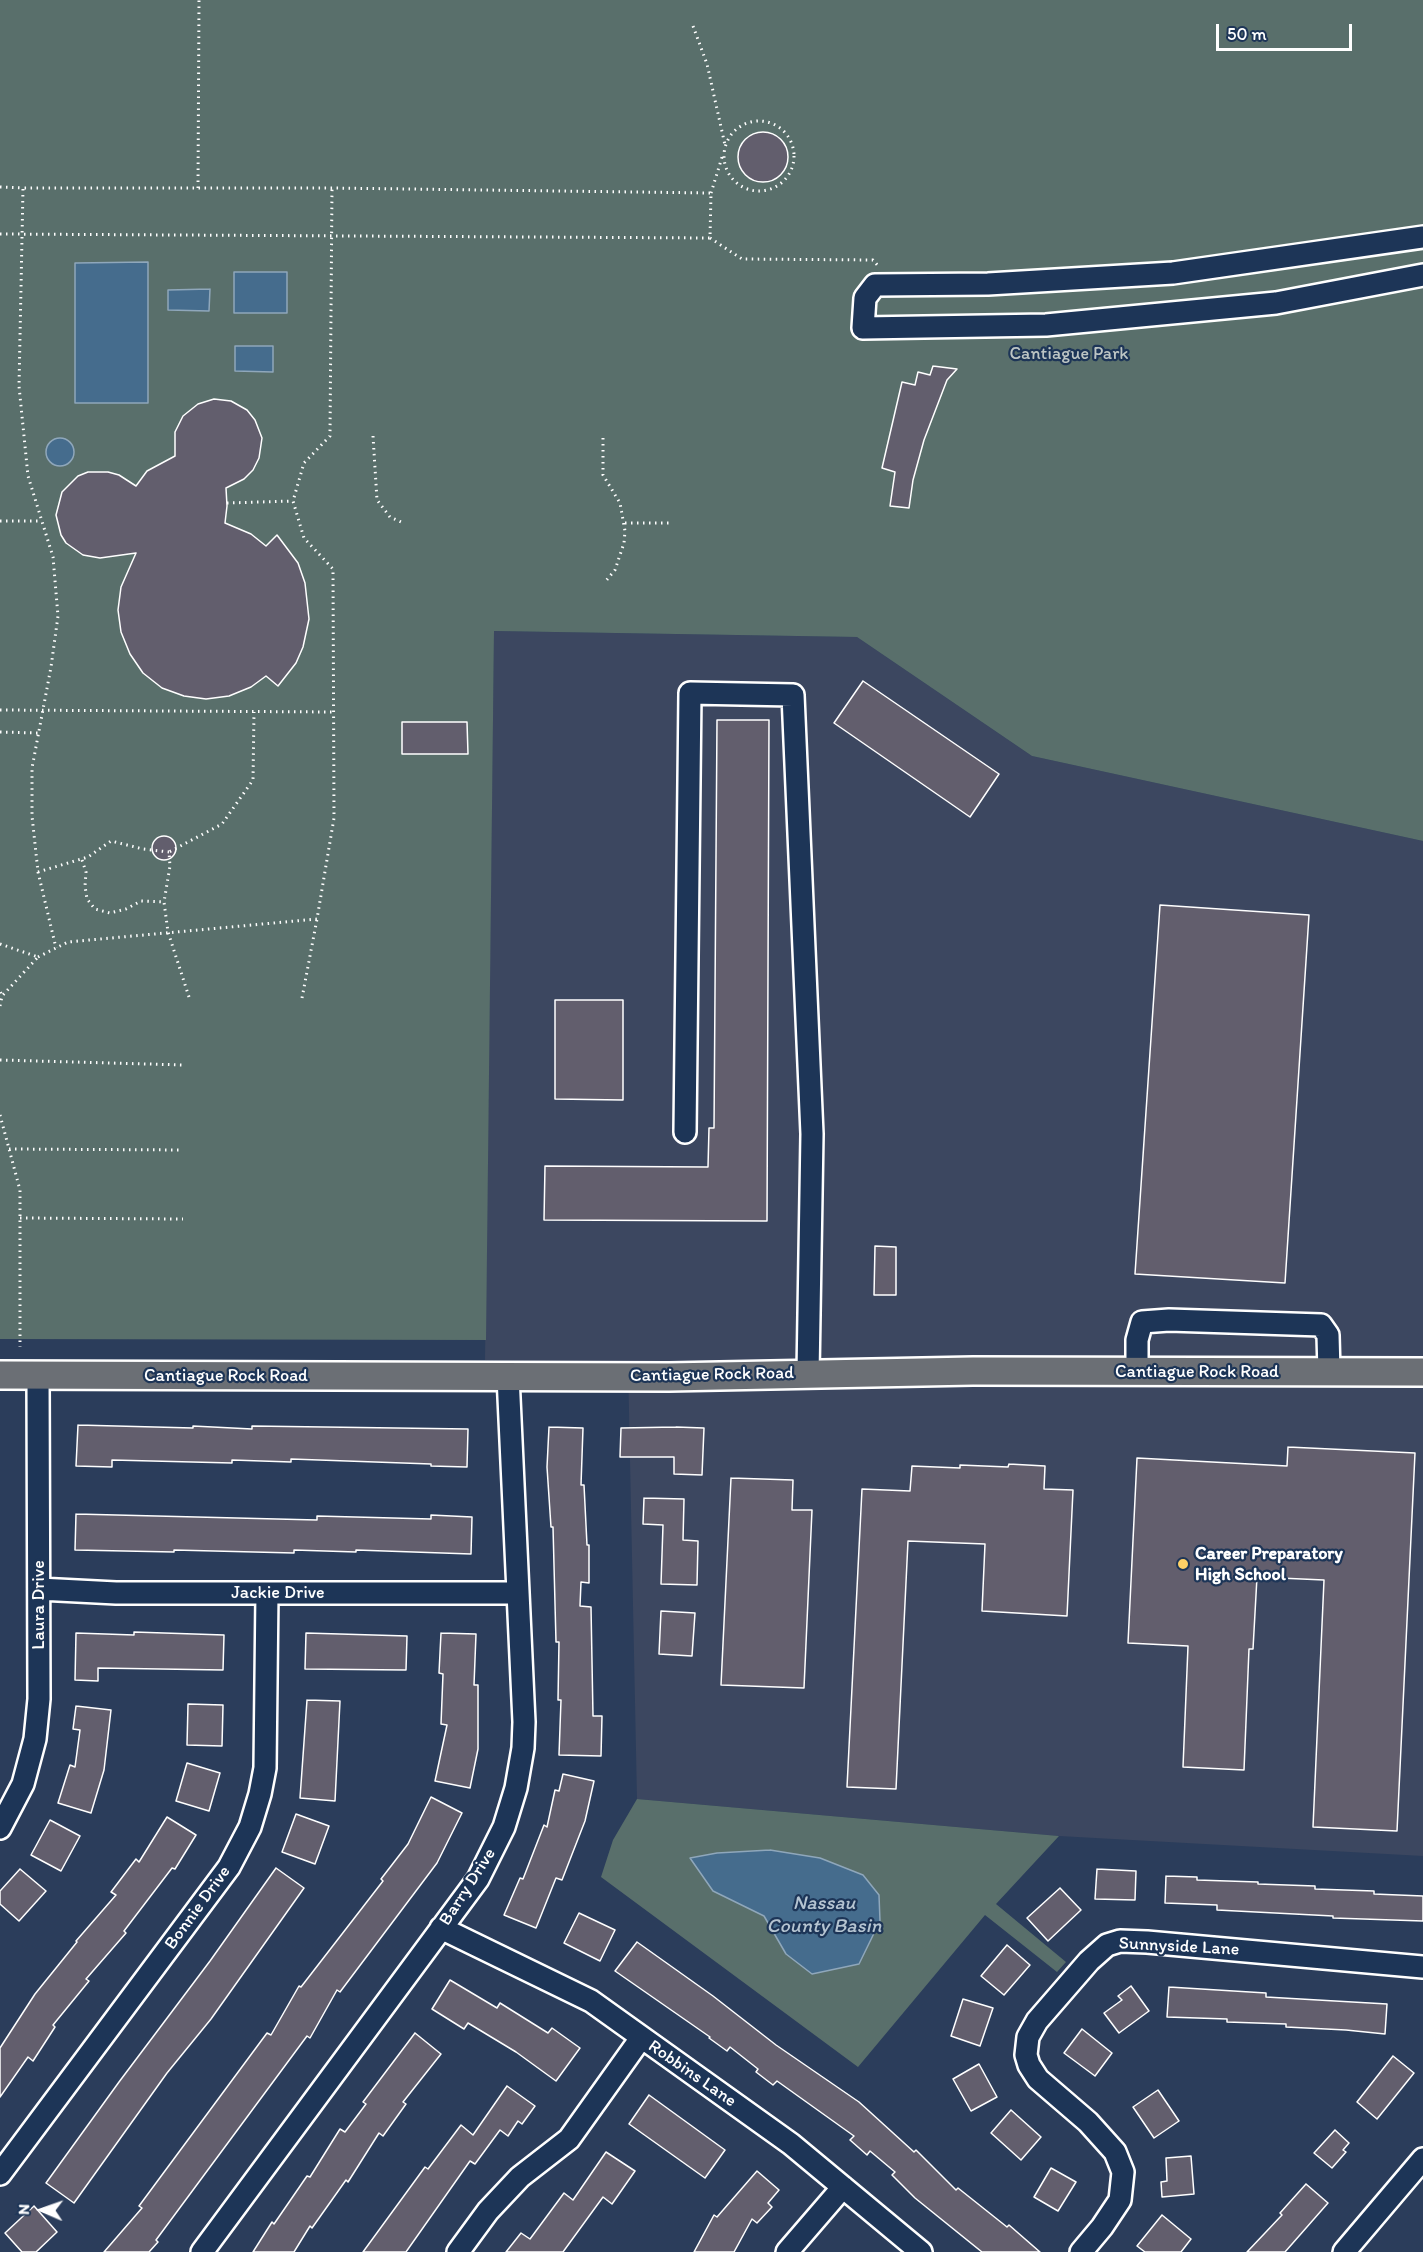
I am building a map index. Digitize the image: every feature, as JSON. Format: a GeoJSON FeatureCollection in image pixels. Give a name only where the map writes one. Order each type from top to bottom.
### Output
{"type":"FeatureCollection","features":[{"type":"Feature","properties":{"kind":"main road","name":"Cantiague Rock Road"},"geometry":{"type":"LineString","coordinates":[[0,1375],[669,1377],[973,1371],[1423,1372]]}},
{"type":"Feature","properties":{"kind":"street"},"geometry":{"type":"LineString","coordinates":[[1423,237],[1173,273],[988,284],[875,285],[865,298],[862,328],[1046,325],[1276,303],[1423,275]]}},
{"type":"Feature","properties":{"kind":"street"},"geometry":{"type":"LineString","coordinates":[[685,1132],[690,693],[793,695],[812,1134],[808,1374]]}},
{"type":"Feature","properties":{"kind":"street"},"geometry":{"type":"LineString","coordinates":[[1137,1372],[1137,1340],[1142,1322],[1169,1320],[1321,1325],[1328,1335],[1329,1372]]}},
{"type":"Feature","properties":{"kind":"street","name":"Laura Drive"},"geometry":{"type":"LineString","coordinates":[[0,1828],[23,1785],[36,1738],[39,1699],[38,1375]]}},
{"type":"Feature","properties":{"kind":"street","name":"Barry Drive"},"geometry":{"type":"LineString","coordinates":[[202,2252],[478,1879],[504,1827],[516,1788],[523,1748],[524,1722],[508,1376]]}},
{"type":"Feature","properties":{"kind":"street","name":"Jackie Drive"},"geometry":{"type":"LineString","coordinates":[[39,1589],[116,1593],[517,1593]]}},
{"type":"Feature","properties":{"kind":"street","name":"Bonnie Drive"},"geometry":{"type":"LineString","coordinates":[[0,2174],[228,1868],[250,1827],[265,1768],[267,1593]]}},
{"type":"Feature","properties":{"kind":"street","name":"Robbins Lane"},"geometry":{"type":"LineString","coordinates":[[441,1928],[591,2001],[791,2144],[921,2252]]}},
{"type":"Feature","properties":{"kind":"street","name":"Sunnyside Lane"},"geometry":{"type":"LineString","coordinates":[[1081,2252],[1102,2227],[1120,2200],[1122,2172],[1115,2152],[1088,2122],[1038,2079],[1026,2055],[1028,2037],[1038,2021],[1089,1961],[1107,1945],[1120,1941],[1147,1942],[1423,1967]]}},
{"type":"Feature","properties":{"kind":"street"},"geometry":{"type":"LineString","coordinates":[[458,2252],[488,2211],[520,2177],[568,2139],[641,2038]]}},
{"type":"Feature","properties":{"kind":"street"},"geometry":{"type":"LineString","coordinates":[[1344,2252],[1423,2158]]}},
{"type":"Feature","properties":{"kind":"street"},"geometry":{"type":"LineString","coordinates":[[787,2252],[843,2187]]}},
{"type":"Feature","properties":{"kind":"path"},"geometry":{"type":"LineString","coordinates":[[198,188],[199,0]]}},
{"type":"Feature","properties":{"kind":"path"},"geometry":{"type":"LineString","coordinates":[[693,26],[707,64],[725,145],[726,169],[733,180],[754,191],[767,191],[778,186],[787,178],[793,167],[795,156],[788,135],[770,121],[748,122],[738,127],[730,135],[725,145],[711,193],[710,238]]}},
{"type":"Feature","properties":{"kind":"path"},"geometry":{"type":"LineString","coordinates":[[0,187],[332,188],[711,193]]}},
{"type":"Feature","properties":{"kind":"path"},"geometry":{"type":"LineString","coordinates":[[22,188],[19,386],[28,476],[53,557],[58,616],[32,768],[32,816],[38,872],[56,948]]}},
{"type":"Feature","properties":{"kind":"path"},"geometry":{"type":"LineString","coordinates":[[302,998],[334,818],[333,569],[304,538],[293,501],[304,463],[330,436],[332,188]]}},
{"type":"Feature","properties":{"kind":"path"},"geometry":{"type":"LineString","coordinates":[[0,234],[710,238],[742,259],[873,260],[893,285]]}},
{"type":"Feature","properties":{"kind":"path"},"geometry":{"type":"LineString","coordinates":[[373,436],[376,500],[390,517],[401,522]]}},
{"type":"Feature","properties":{"kind":"path"},"geometry":{"type":"LineString","coordinates":[[603,438],[603,475],[620,503],[625,524],[624,543],[620,557],[615,570],[605,582]]}},
{"type":"Feature","properties":{"kind":"path"},"geometry":{"type":"LineString","coordinates":[[227,503],[293,501]]}},
{"type":"Feature","properties":{"kind":"path"},"geometry":{"type":"LineString","coordinates":[[0,521],[41,521]]}},
{"type":"Feature","properties":{"kind":"path"},"geometry":{"type":"LineString","coordinates":[[625,524],[670,523]]}},
{"type":"Feature","properties":{"kind":"path"},"geometry":{"type":"LineString","coordinates":[[0,710],[333,712]]}},
{"type":"Feature","properties":{"kind":"path"},"geometry":{"type":"LineString","coordinates":[[38,872],[82,860],[111,842],[169,852],[222,824],[253,780],[254,712]]}},
{"type":"Feature","properties":{"kind":"path"},"geometry":{"type":"LineString","coordinates":[[0,732],[38,733]]}},
{"type":"Feature","properties":{"kind":"path"},"geometry":{"type":"LineString","coordinates":[[169,852],[170,866],[164,902],[168,932],[189,997]]}},
{"type":"Feature","properties":{"kind":"path"},"geometry":{"type":"LineString","coordinates":[[82,860],[86,872],[87,898],[95,909],[110,913],[126,909],[141,901],[164,902]]}},
{"type":"Feature","properties":{"kind":"path"},"geometry":{"type":"LineString","coordinates":[[0,1006],[2,996],[38,957],[68,942],[317,919]]}},
{"type":"Feature","properties":{"kind":"path"},"geometry":{"type":"LineString","coordinates":[[0,944],[38,957]]}},
{"type":"Feature","properties":{"kind":"path"},"geometry":{"type":"LineString","coordinates":[[0,991],[2,996]]}},
{"type":"Feature","properties":{"kind":"path"},"geometry":{"type":"LineString","coordinates":[[0,1060],[184,1065]]}},
{"type":"Feature","properties":{"kind":"path"},"geometry":{"type":"LineString","coordinates":[[0,1115],[20,1190],[20,1347]]}},
{"type":"Feature","properties":{"kind":"path"},"geometry":{"type":"LineString","coordinates":[[9,1149],[183,1150]]}},
{"type":"Feature","properties":{"kind":"path"},"geometry":{"type":"LineString","coordinates":[[20,1218],[183,1220]]}},
{"type":"Feature","properties":{"kind":"shaded area"},"geometry":{"type":"Polygon","coordinates":[[[494,631],[857,637],[1032,756],[1423,841],[1423,1856],[1059,1836],[637,1799],[628,1363],[485,1360],[494,631]]]}},
{"type":"Feature","properties":{"kind":"green space","name":"Cantiague Park"},"geometry":{"type":"Polygon","coordinates":[[[0,0],[1423,0],[1423,841],[1032,756],[857,637],[494,631],[486,1340],[0,1339],[0,0]]]}},
{"type":"Feature","properties":{"kind":"green space"},"geometry":{"type":"Polygon","coordinates":[[[637,1799],[1059,1836],[996,1904],[1066,1962],[1057,1972],[985,1915],[858,2067],[601,1877],[613,1840],[637,1799]]]}},
{"type":"Feature","properties":{"kind":"water"},"geometry":{"type":"Polygon","coordinates":[[[148,262],[148,403],[75,403],[75,263],[148,262]]]}},
{"type":"Feature","properties":{"kind":"water"},"geometry":{"type":"Polygon","coordinates":[[[234,272],[287,272],[287,313],[234,313],[234,272]]]}},
{"type":"Feature","properties":{"kind":"water"},"geometry":{"type":"Polygon","coordinates":[[[210,289],[209,311],[168,310],[168,290],[210,289]]]}},
{"type":"Feature","properties":{"kind":"water"},"geometry":{"type":"Polygon","coordinates":[[[235,346],[273,346],[273,372],[235,371],[235,346]]]}},
{"type":"Feature","properties":{"kind":"water"},"geometry":{"type":"Polygon","coordinates":[[[60,438],[70,442],[74,452],[70,462],[60,466],[50,462],[46,452],[50,442],[60,438]]]}},
{"type":"Feature","properties":{"kind":"water","name":"Nassau County Basin"},"geometry":{"type":"Polygon","coordinates":[[[770,1850],[820,1858],[863,1875],[879,1895],[880,1921],[859,1964],[812,1974],[786,1954],[764,1916],[713,1891],[690,1858],[717,1853],[770,1850]]]}},
{"type":"Feature","properties":{"kind":"building"},"geometry":{"type":"Polygon","coordinates":[[[758,132],[768,132],[781,139],[788,152],[788,162],[781,175],[768,182],[758,182],[749,178],[742,171],[738,162],[738,152],[742,143],[749,136],[758,132]]]}},
{"type":"Feature","properties":{"kind":"building"},"geometry":{"type":"Polygon","coordinates":[[[933,366],[957,369],[947,380],[924,440],[913,480],[909,508],[890,506],[895,472],[882,468],[902,382],[915,385],[918,372],[930,375],[933,366]]]}},
{"type":"Feature","properties":{"kind":"building"},"geometry":{"type":"Polygon","coordinates":[[[214,399],[231,401],[247,410],[255,420],[262,438],[259,458],[253,470],[244,479],[226,488],[225,523],[251,534],[266,546],[277,535],[298,563],[305,583],[309,619],[303,647],[296,663],[278,686],[266,676],[251,687],[229,696],[206,699],[184,696],[162,688],[143,673],[130,654],[121,632],[118,610],[121,587],[136,553],[100,558],[83,555],[66,543],[61,535],[56,515],[62,492],[78,476],[88,472],[108,472],[119,475],[136,486],[147,471],[175,456],[175,432],[183,416],[198,404],[214,399]]]}},
{"type":"Feature","properties":{"kind":"building"},"geometry":{"type":"Polygon","coordinates":[[[863,681],[999,774],[970,817],[834,723],[863,681]]]}},
{"type":"Feature","properties":{"kind":"building"},"geometry":{"type":"Polygon","coordinates":[[[717,720],[769,720],[767,1221],[544,1220],[545,1166],[708,1167],[709,1128],[714,1128],[717,720]]]}},
{"type":"Feature","properties":{"kind":"building"},"geometry":{"type":"Polygon","coordinates":[[[402,722],[467,722],[468,754],[402,754],[402,722]]]}},
{"type":"Feature","properties":{"kind":"building"},"geometry":{"type":"Polygon","coordinates":[[[164,836],[172,840],[176,848],[172,856],[164,860],[156,856],[152,848],[156,840],[164,836]]]}},
{"type":"Feature","properties":{"kind":"building"},"geometry":{"type":"Polygon","coordinates":[[[1160,905],[1309,915],[1285,1283],[1135,1274],[1160,905]]]}},
{"type":"Feature","properties":{"kind":"building"},"geometry":{"type":"Polygon","coordinates":[[[555,1000],[623,1000],[623,1100],[555,1099],[555,1000]]]}},
{"type":"Feature","properties":{"kind":"building"},"geometry":{"type":"Polygon","coordinates":[[[875,1246],[896,1247],[896,1295],[874,1295],[875,1246]]]}},
{"type":"Feature","properties":{"kind":"building"},"geometry":{"type":"Polygon","coordinates":[[[78,1425],[252,1429],[252,1426],[468,1429],[467,1467],[291,1459],[291,1462],[232,1460],[232,1463],[112,1460],[112,1467],[76,1466],[78,1425]]]}},
{"type":"Feature","properties":{"kind":"building"},"geometry":{"type":"Polygon","coordinates":[[[549,1427],[583,1428],[581,1485],[584,1485],[587,1545],[589,1545],[589,1583],[581,1582],[580,1606],[591,1607],[593,1716],[602,1716],[601,1756],[559,1755],[561,1700],[558,1700],[559,1642],[556,1642],[553,1527],[551,1527],[547,1467],[549,1427]]]}},
{"type":"Feature","properties":{"kind":"building"},"geometry":{"type":"Polygon","coordinates":[[[621,1428],[704,1428],[702,1475],[674,1474],[674,1457],[620,1457],[621,1428]]]}},
{"type":"Feature","properties":{"kind":"building"},"geometry":{"type":"Polygon","coordinates":[[[1288,1447],[1415,1453],[1397,1831],[1313,1827],[1324,1580],[1257,1577],[1253,1649],[1249,1649],[1244,1770],[1183,1767],[1188,1646],[1128,1643],[1137,1458],[1287,1466],[1288,1447]]]}},
{"type":"Feature","properties":{"kind":"building"},"geometry":{"type":"Polygon","coordinates":[[[1009,1464],[1045,1466],[1044,1489],[1073,1490],[1067,1616],[982,1611],[985,1544],[908,1541],[896,1789],[847,1787],[862,1489],[910,1491],[912,1466],[960,1468],[960,1465],[1008,1467],[1009,1464]]]}},
{"type":"Feature","properties":{"kind":"building"},"geometry":{"type":"Polygon","coordinates":[[[731,1478],[793,1480],[792,1510],[812,1510],[804,1688],[721,1685],[731,1478]]]}},
{"type":"Feature","properties":{"kind":"building"},"geometry":{"type":"Polygon","coordinates":[[[644,1498],[684,1499],[683,1540],[698,1541],[697,1585],[661,1584],[663,1525],[643,1524],[644,1498]]]}},
{"type":"Feature","properties":{"kind":"building"},"geometry":{"type":"Polygon","coordinates":[[[76,1514],[317,1520],[317,1516],[431,1519],[431,1515],[472,1517],[471,1554],[356,1550],[356,1552],[294,1550],[294,1553],[75,1550],[76,1514]]]}},
{"type":"Feature","properties":{"kind":"building"},"geometry":{"type":"Polygon","coordinates":[[[661,1611],[695,1613],[692,1656],[659,1654],[661,1611]]]}},
{"type":"Feature","properties":{"kind":"building"},"geometry":{"type":"Polygon","coordinates":[[[134,1632],[224,1635],[223,1670],[98,1668],[98,1681],[75,1680],[76,1633],[134,1635],[134,1632]]]}},
{"type":"Feature","properties":{"kind":"building"},"geometry":{"type":"Polygon","coordinates":[[[306,1633],[407,1636],[406,1670],[305,1669],[306,1633]]]}},
{"type":"Feature","properties":{"kind":"building"},"geometry":{"type":"Polygon","coordinates":[[[441,1633],[476,1634],[474,1685],[478,1685],[478,1749],[470,1788],[435,1781],[447,1725],[441,1724],[443,1674],[439,1673],[441,1633]]]}},
{"type":"Feature","properties":{"kind":"building"},"geometry":{"type":"Polygon","coordinates":[[[307,1700],[340,1701],[335,1801],[300,1798],[307,1700]]]}},
{"type":"Feature","properties":{"kind":"building"},"geometry":{"type":"Polygon","coordinates":[[[188,1704],[223,1705],[222,1746],[187,1745],[188,1704]]]}},
{"type":"Feature","properties":{"kind":"building"},"geometry":{"type":"Polygon","coordinates":[[[76,1706],[111,1710],[104,1770],[91,1813],[58,1803],[70,1765],[75,1767],[80,1730],[73,1729],[76,1706]]]}},
{"type":"Feature","properties":{"kind":"building"},"geometry":{"type":"Polygon","coordinates":[[[187,1763],[220,1773],[209,1811],[176,1801],[187,1763]]]}},
{"type":"Feature","properties":{"kind":"building"},"geometry":{"type":"Polygon","coordinates":[[[563,1774],[594,1781],[585,1821],[562,1880],[556,1878],[536,1928],[504,1915],[520,1878],[523,1879],[544,1825],[547,1827],[555,1790],[559,1791],[563,1774]]]}},
{"type":"Feature","properties":{"kind":"building"},"geometry":{"type":"Polygon","coordinates":[[[431,1797],[462,1813],[437,1863],[340,1992],[337,1990],[310,2038],[307,2036],[156,2240],[158,2242],[149,2252],[104,2252],[142,2208],[139,2206],[267,2033],[271,2035],[299,1986],[301,1987],[383,1881],[381,1879],[408,1844],[431,1797]]]}},
{"type":"Feature","properties":{"kind":"building"},"geometry":{"type":"Polygon","coordinates":[[[296,1814],[329,1826],[315,1864],[282,1852],[296,1814]]]}},
{"type":"Feature","properties":{"kind":"building"},"geometry":{"type":"Polygon","coordinates":[[[167,1817],[196,1835],[175,1869],[172,1868],[124,1931],[126,1933],[86,1979],[89,1981],[53,2025],[55,2027],[33,2061],[28,2057],[0,2097],[0,2048],[35,1994],[76,1941],[116,1895],[111,1892],[136,1859],[139,1862],[167,1817]]]}},
{"type":"Feature","properties":{"kind":"building"},"geometry":{"type":"Polygon","coordinates":[[[50,1820],[80,1836],[61,1871],[31,1855],[50,1820]]]}},
{"type":"Feature","properties":{"kind":"building"},"geometry":{"type":"Polygon","coordinates":[[[276,1868],[304,1888],[211,2019],[167,2073],[74,2203],[46,2183],[276,1868]]]}},
{"type":"Feature","properties":{"kind":"building"},"geometry":{"type":"Polygon","coordinates":[[[20,1869],[46,1891],[19,1921],[0,1904],[0,1891],[20,1869]]]}},
{"type":"Feature","properties":{"kind":"building"},"geometry":{"type":"Polygon","coordinates":[[[1097,1869],[1136,1871],[1135,1900],[1095,1899],[1097,1869]]]}},
{"type":"Feature","properties":{"kind":"building"},"geometry":{"type":"Polygon","coordinates":[[[1166,1876],[1197,1877],[1197,1880],[1315,1886],[1315,1889],[1374,1891],[1374,1894],[1423,1896],[1423,1921],[1333,1918],[1333,1916],[1217,1910],[1217,1905],[1165,1903],[1166,1876]]]}},
{"type":"Feature","properties":{"kind":"building"},"geometry":{"type":"Polygon","coordinates":[[[1060,1888],[1081,1910],[1048,1941],[1027,1918],[1060,1888]]]}},
{"type":"Feature","properties":{"kind":"building"},"geometry":{"type":"Polygon","coordinates":[[[579,1913],[615,1930],[600,1961],[564,1943],[579,1913]]]}},
{"type":"Feature","properties":{"kind":"building"},"geometry":{"type":"Polygon","coordinates":[[[637,1942],[713,1996],[776,2045],[859,2102],[914,2152],[916,2150],[956,2190],[958,2188],[1007,2227],[1009,2225],[1040,2252],[982,2252],[915,2198],[892,2175],[895,2172],[870,2151],[867,2155],[850,2140],[854,2136],[777,2081],[773,2085],[756,2072],[758,2069],[730,2047],[727,2051],[615,1971],[637,1942]]]}},
{"type":"Feature","properties":{"kind":"building"},"geometry":{"type":"Polygon","coordinates":[[[1007,1945],[1030,1965],[1004,1995],[981,1976],[1007,1945]]]}},
{"type":"Feature","properties":{"kind":"building"},"geometry":{"type":"Polygon","coordinates":[[[450,1980],[497,2008],[500,2003],[548,2033],[552,2028],[580,2048],[556,2081],[516,2052],[468,2023],[464,2029],[432,2009],[450,1980]]]}},
{"type":"Feature","properties":{"kind":"building"},"geometry":{"type":"Polygon","coordinates":[[[1131,1986],[1149,2011],[1119,2033],[1104,2013],[1122,2000],[1118,1996],[1131,1986]]]}},
{"type":"Feature","properties":{"kind":"building"},"geometry":{"type":"Polygon","coordinates":[[[1169,1987],[1266,1993],[1266,1997],[1387,2004],[1385,2034],[1286,2027],[1286,2024],[1227,2022],[1227,2019],[1167,2017],[1169,1987]]]}},
{"type":"Feature","properties":{"kind":"building"},"geometry":{"type":"Polygon","coordinates":[[[963,1999],[993,2008],[980,2046],[951,2036],[963,1999]]]}},
{"type":"Feature","properties":{"kind":"building"},"geometry":{"type":"Polygon","coordinates":[[[1082,2029],[1112,2053],[1095,2076],[1064,2053],[1082,2029]]]}},
{"type":"Feature","properties":{"kind":"building"},"geometry":{"type":"Polygon","coordinates":[[[415,2033],[441,2054],[403,2102],[406,2104],[383,2136],[379,2133],[348,2182],[346,2180],[312,2228],[310,2226],[294,2252],[253,2252],[272,2222],[274,2224],[307,2176],[310,2177],[340,2129],[345,2132],[366,2104],[363,2102],[415,2033]]]}},
{"type":"Feature","properties":{"kind":"building"},"geometry":{"type":"Polygon","coordinates":[[[1393,2056],[1414,2073],[1377,2119],[1357,2102],[1393,2056]]]}},
{"type":"Feature","properties":{"kind":"building"},"geometry":{"type":"Polygon","coordinates":[[[979,2064],[997,2097],[971,2111],[953,2079],[979,2064]]]}},
{"type":"Feature","properties":{"kind":"building"},"geometry":{"type":"Polygon","coordinates":[[[507,2086],[535,2106],[522,2124],[518,2121],[508,2136],[500,2130],[475,2164],[470,2161],[406,2252],[363,2252],[425,2167],[428,2169],[461,2125],[473,2135],[507,2086]]]}},
{"type":"Feature","properties":{"kind":"building"},"geometry":{"type":"Polygon","coordinates":[[[1158,2090],[1179,2121],[1154,2138],[1133,2107],[1158,2090]]]}},
{"type":"Feature","properties":{"kind":"building"},"geometry":{"type":"Polygon","coordinates":[[[649,2095],[725,2150],[705,2178],[629,2124],[649,2095]]]}},
{"type":"Feature","properties":{"kind":"building"},"geometry":{"type":"Polygon","coordinates":[[[1011,2110],[1041,2137],[1021,2160],[991,2133],[1011,2110]]]}},
{"type":"Feature","properties":{"kind":"building"},"geometry":{"type":"Polygon","coordinates":[[[1335,2130],[1349,2143],[1343,2150],[1346,2152],[1332,2168],[1314,2153],[1335,2130]]]}},
{"type":"Feature","properties":{"kind":"building"},"geometry":{"type":"Polygon","coordinates":[[[606,2152],[635,2171],[612,2204],[603,2197],[563,2252],[506,2252],[521,2233],[530,2239],[564,2193],[573,2200],[606,2152]]]}},
{"type":"Feature","properties":{"kind":"building"},"geometry":{"type":"Polygon","coordinates":[[[1191,2156],[1194,2194],[1162,2197],[1161,2182],[1167,2181],[1166,2158],[1191,2156]]]}},
{"type":"Feature","properties":{"kind":"building"},"geometry":{"type":"Polygon","coordinates":[[[1051,2168],[1076,2182],[1058,2211],[1034,2197],[1051,2168]]]}},
{"type":"Feature","properties":{"kind":"building"},"geometry":{"type":"Polygon","coordinates":[[[757,2171],[779,2190],[768,2203],[772,2207],[757,2223],[752,2219],[734,2252],[694,2252],[714,2215],[717,2217],[757,2171]]]}},
{"type":"Feature","properties":{"kind":"building"},"geometry":{"type":"Polygon","coordinates":[[[1306,2184],[1328,2203],[1285,2252],[1247,2252],[1282,2215],[1280,2213],[1306,2184]]]}},
{"type":"Feature","properties":{"kind":"building"},"geometry":{"type":"Polygon","coordinates":[[[34,2206],[57,2232],[36,2252],[22,2252],[5,2233],[34,2206]]]}},
{"type":"Feature","properties":{"kind":"building"},"geometry":{"type":"Polygon","coordinates":[[[1162,2215],[1191,2239],[1181,2252],[1145,2252],[1137,2246],[1162,2215]]]}},
{"type":"Feature","properties":{"kind":"place","name":"Career Preparatory High School"},"geometry":{"type":"Point","coordinates":[1183,1564]}}]}
